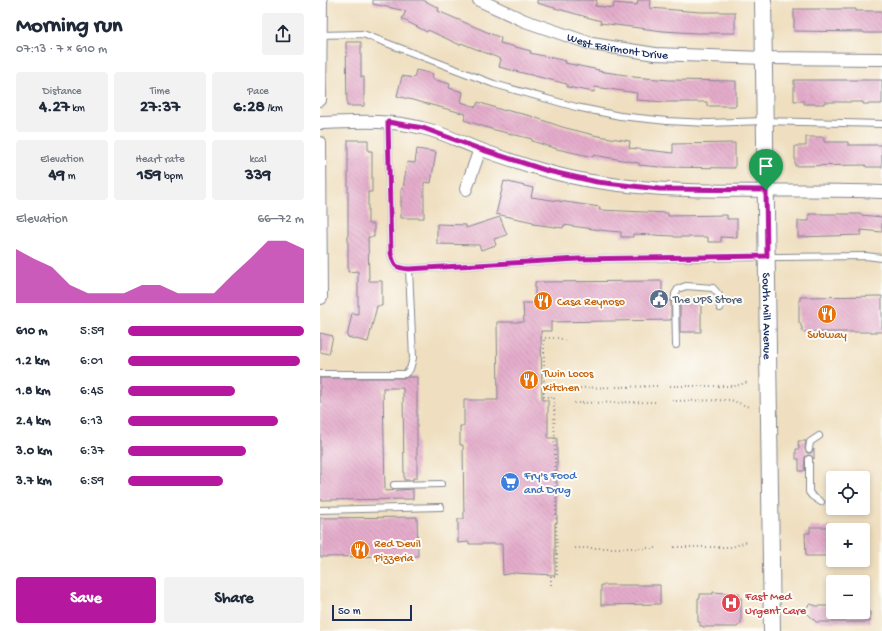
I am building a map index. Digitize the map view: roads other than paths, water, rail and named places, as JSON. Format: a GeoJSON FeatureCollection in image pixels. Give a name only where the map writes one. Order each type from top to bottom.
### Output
{"type":"FeatureCollection","features":[{"type":"Feature","properties":{"kind":"main road","name":"South Mill Avenue"},"geometry":{"type":"LineString","coordinates":[[763,0],[772,631]]}},
{"type":"Feature","properties":{"kind":"street"},"geometry":{"type":"LineString","coordinates":[[320,100],[321,0]]}},
{"type":"Feature","properties":{"kind":"street","name":"West Fairmont Drive"},"geometry":{"type":"LineString","coordinates":[[479,0],[525,21],[592,44],[655,54],[764,58],[882,59]]}},
{"type":"Feature","properties":{"kind":"street"},"geometry":{"type":"LineString","coordinates":[[320,123],[388,122],[423,128],[480,149],[548,171],[597,182],[659,189],[846,190],[882,192]]}},
{"type":"Feature","properties":{"kind":"street"},"geometry":{"type":"LineString","coordinates":[[320,143],[321,298]]}},
{"type":"Feature","properties":{"kind":"street"},"geometry":{"type":"LineString","coordinates":[[466,189],[480,149]]}},
{"type":"Feature","properties":{"kind":"lane"},"geometry":{"type":"LineString","coordinates":[[320,34],[363,34],[494,84],[576,107],[620,116],[667,121],[708,123],[764,121],[882,124]]}},
{"type":"Feature","properties":{"kind":"lane"},"geometry":{"type":"LineString","coordinates":[[388,122],[391,253],[393,263],[399,268],[409,269],[578,259],[767,256],[866,256],[882,258]]}},
{"type":"Feature","properties":{"kind":"lane"},"geometry":{"type":"LineString","coordinates":[[320,374],[405,374],[410,369],[414,358],[409,269]]}},
{"type":"Feature","properties":{"kind":"lane"},"geometry":{"type":"LineString","coordinates":[[676,345],[675,300],[678,289],[686,286],[713,288],[719,294],[720,308]]}},
{"type":"Feature","properties":{"kind":"lane"},"geometry":{"type":"LineString","coordinates":[[809,449],[810,442],[819,436]]}},
{"type":"Feature","properties":{"kind":"lane"},"geometry":{"type":"LineString","coordinates":[[809,459],[809,492],[821,502]]}},
{"type":"Feature","properties":{"kind":"lane"},"geometry":{"type":"LineString","coordinates":[[394,485],[441,484]]}},
{"type":"Feature","properties":{"kind":"lane"},"geometry":{"type":"LineString","coordinates":[[320,510],[441,508]]}},
{"type":"Feature","properties":{"kind":"place","name":"The UPS Store"},"geometry":{"type":"Point","coordinates":[659,299]}},
{"type":"Feature","properties":{"kind":"place","name":"Casa Reynoso"},"geometry":{"type":"Point","coordinates":[543,301]}},
{"type":"Feature","properties":{"kind":"place","name":"Subway"},"geometry":{"type":"Point","coordinates":[827,314]}},
{"type":"Feature","properties":{"kind":"place","name":"Twin Locos Kitchen"},"geometry":{"type":"Point","coordinates":[529,380]}},
{"type":"Feature","properties":{"kind":"place","name":"Fry's Food and Drug"},"geometry":{"type":"Point","coordinates":[510,482]}},
{"type":"Feature","properties":{"kind":"place","name":"Red Devil Pizzeria"},"geometry":{"type":"Point","coordinates":[360,550]}},
{"type":"Feature","properties":{"kind":"place","name":"Fast Med Urgent Care"},"geometry":{"type":"Point","coordinates":[731,603]}}]}
